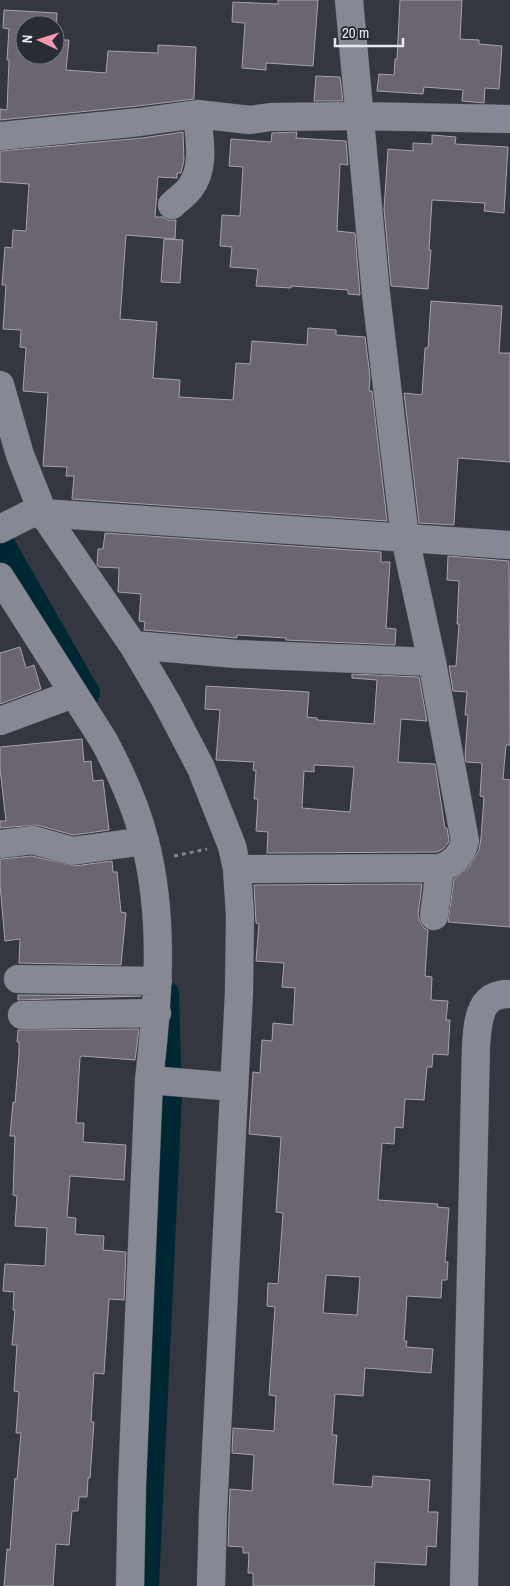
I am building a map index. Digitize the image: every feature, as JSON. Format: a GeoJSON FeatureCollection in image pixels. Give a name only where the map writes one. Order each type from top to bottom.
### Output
{"type":"FeatureCollection","features":[{"type":"Feature","properties":{"kind":"street"},"geometry":{"type":"LineString","coordinates":[[237,869],[440,868],[454,862],[463,846],[464,836],[432,662],[405,538],[376,294],[348,0]]}},
{"type":"Feature","properties":{"kind":"street"},"geometry":{"type":"LineString","coordinates":[[172,204],[190,188],[198,174],[200,153],[197,114]]}},
{"type":"Feature","properties":{"kind":"street"},"geometry":{"type":"LineString","coordinates":[[0,136],[140,122],[197,114],[250,120],[271,117],[358,116],[510,119]]}},
{"type":"Feature","properties":{"kind":"street"},"geometry":{"type":"LineString","coordinates":[[0,385],[37,514],[133,645],[166,701],[201,768],[232,846],[237,869],[240,915],[240,992],[223,1087],[211,1586]]}},
{"type":"Feature","properties":{"kind":"street"},"geometry":{"type":"LineString","coordinates":[[0,529],[37,514],[510,545]]}},
{"type":"Feature","properties":{"kind":"street"},"geometry":{"type":"LineString","coordinates":[[0,577],[104,741],[118,768],[128,790],[145,841],[155,895],[158,949],[157,1013],[132,1493],[130,1586]]}},
{"type":"Feature","properties":{"kind":"street"},"geometry":{"type":"LineString","coordinates":[[133,645],[236,654],[432,662]]}},
{"type":"Feature","properties":{"kind":"street"},"geometry":{"type":"LineString","coordinates":[[0,721],[73,694]]}},
{"type":"Feature","properties":{"kind":"street"},"geometry":{"type":"LineString","coordinates":[[0,844],[33,840],[72,852],[145,841]]}},
{"type":"Feature","properties":{"kind":"street"},"geometry":{"type":"LineString","coordinates":[[434,916],[440,868]]}},
{"type":"Feature","properties":{"kind":"street"},"geometry":{"type":"LineString","coordinates":[[18,979],[158,981]]}},
{"type":"Feature","properties":{"kind":"street"},"geometry":{"type":"LineString","coordinates":[[464,1586],[476,1046],[481,1011],[486,1002],[492,996],[510,994]]}},
{"type":"Feature","properties":{"kind":"street"},"geometry":{"type":"LineString","coordinates":[[22,1015],[157,1013]]}},
{"type":"Feature","properties":{"kind":"street"},"geometry":{"type":"LineString","coordinates":[[153,1080],[223,1087]]}},
{"type":"Feature","properties":{"kind":"path"},"geometry":{"type":"LineString","coordinates":[[172,857],[208,849]]}},
{"type":"Feature","properties":{"kind":"building"},"geometry":{"type":"Polygon","coordinates":[[[278,0],[318,0],[313,66],[266,63],[266,70],[242,68],[245,23],[232,22],[233,2],[278,4],[278,0]]]}},
{"type":"Feature","properties":{"kind":"building"},"geometry":{"type":"Polygon","coordinates":[[[400,0],[462,0],[460,39],[479,40],[479,44],[502,46],[499,89],[485,88],[484,103],[462,101],[463,90],[424,87],[423,94],[377,91],[379,74],[394,75],[395,59],[397,59],[400,0]]]}},
{"type":"Feature","properties":{"kind":"building"},"geometry":{"type":"Polygon","coordinates":[[[4,10],[57,13],[57,15],[15,15],[15,65],[65,65],[65,40],[69,40],[66,70],[106,73],[108,51],[158,53],[158,45],[196,47],[194,99],[0,120],[0,109],[7,110],[9,29],[3,28],[4,10]]]}},
{"type":"Feature","properties":{"kind":"building"},"geometry":{"type":"Polygon","coordinates":[[[316,76],[340,77],[343,101],[314,101],[316,76]]]}},
{"type":"Feature","properties":{"kind":"building"},"geometry":{"type":"Polygon","coordinates":[[[183,132],[184,160],[181,173],[177,173],[177,178],[158,177],[155,217],[176,220],[175,239],[126,235],[120,319],[157,322],[153,378],[180,380],[179,397],[233,400],[236,363],[250,364],[252,341],[307,345],[308,328],[336,330],[336,335],[365,337],[370,376],[369,391],[372,391],[387,521],[72,499],[74,476],[66,476],[67,467],[43,466],[48,393],[23,391],[26,348],[20,347],[21,330],[3,329],[6,285],[2,285],[5,247],[12,248],[13,230],[26,231],[29,184],[0,182],[0,151],[142,138],[183,132]]]}},
{"type":"Feature","properties":{"kind":"building"},"geometry":{"type":"Polygon","coordinates":[[[297,132],[296,138],[346,141],[348,165],[340,164],[337,231],[355,233],[360,295],[348,294],[348,290],[291,286],[291,288],[256,286],[258,269],[230,267],[232,247],[220,246],[222,215],[240,216],[243,167],[229,166],[231,139],[271,142],[272,133],[297,132]]]}},
{"type":"Feature","properties":{"kind":"building"},"geometry":{"type":"Polygon","coordinates":[[[432,135],[456,137],[455,144],[508,147],[504,213],[484,211],[485,203],[432,200],[428,289],[391,286],[384,209],[388,149],[413,151],[413,143],[432,144],[432,135]]]}},
{"type":"Feature","properties":{"kind":"building"},"geometry":{"type":"Polygon","coordinates":[[[164,239],[183,240],[180,283],[161,282],[164,239]]]}},
{"type":"Feature","properties":{"kind":"building"},"geometry":{"type":"Polygon","coordinates":[[[431,301],[502,306],[499,353],[510,353],[510,462],[458,458],[454,525],[419,523],[404,393],[422,395],[431,301]]]}},
{"type":"Feature","properties":{"kind":"building"},"geometry":{"type":"Polygon","coordinates":[[[105,533],[381,552],[381,562],[390,562],[386,628],[396,629],[395,645],[286,640],[286,638],[237,635],[237,638],[144,630],[145,622],[139,621],[141,594],[118,592],[119,568],[99,567],[97,565],[98,549],[103,549],[105,533]]]}},
{"type":"Feature","properties":{"kind":"building"},"geometry":{"type":"Polygon","coordinates":[[[448,556],[509,561],[510,745],[506,745],[503,779],[510,780],[510,927],[448,922],[454,879],[469,867],[479,850],[484,797],[480,796],[482,763],[466,762],[465,756],[468,715],[465,715],[467,692],[453,691],[449,666],[456,666],[459,624],[457,624],[459,581],[447,580],[448,556]]]}},
{"type":"Feature","properties":{"kind":"building"},"geometry":{"type":"Polygon","coordinates":[[[20,647],[26,668],[34,665],[41,689],[0,704],[0,653],[20,647]]]}},
{"type":"Feature","properties":{"kind":"building"},"geometry":{"type":"Polygon","coordinates":[[[352,674],[419,677],[427,721],[401,719],[398,762],[435,764],[448,843],[437,852],[267,853],[268,832],[256,831],[258,799],[254,799],[256,771],[253,770],[254,762],[216,760],[220,710],[205,709],[206,686],[309,692],[307,717],[317,718],[317,720],[374,724],[377,680],[352,678],[352,674]],[[314,765],[314,772],[304,771],[302,808],[350,812],[354,767],[314,765]]]}},
{"type":"Feature","properties":{"kind":"building"},"geometry":{"type":"Polygon","coordinates":[[[82,739],[84,762],[91,761],[93,781],[103,780],[109,830],[73,835],[37,825],[0,828],[0,821],[6,821],[0,769],[0,747],[82,739]]]}},
{"type":"Feature","properties":{"kind":"building"},"geometry":{"type":"Polygon","coordinates":[[[32,856],[74,866],[112,861],[113,872],[117,872],[121,912],[126,913],[121,965],[19,963],[20,939],[5,941],[0,885],[0,859],[32,856]]]}},
{"type":"Feature","properties":{"kind":"building"},"geometry":{"type":"Polygon","coordinates":[[[422,884],[418,915],[424,928],[428,930],[425,976],[432,977],[431,1000],[448,1001],[446,1020],[450,1020],[448,1055],[433,1054],[432,1067],[427,1067],[424,1100],[405,1099],[403,1128],[395,1127],[394,1144],[382,1143],[378,1200],[438,1204],[437,1207],[449,1208],[445,1262],[448,1262],[447,1280],[442,1280],[441,1298],[407,1296],[404,1341],[407,1341],[406,1347],[433,1349],[431,1373],[365,1368],[363,1396],[335,1394],[332,1435],[337,1435],[333,1484],[372,1487],[373,1476],[430,1480],[428,1512],[438,1512],[436,1547],[427,1546],[426,1565],[375,1562],[374,1586],[253,1586],[253,1573],[248,1573],[249,1553],[243,1553],[243,1547],[228,1546],[230,1489],[252,1491],[254,1455],[232,1453],[233,1428],[274,1431],[276,1396],[269,1395],[275,1307],[267,1306],[268,1283],[278,1284],[283,1213],[276,1212],[281,1137],[249,1134],[253,1072],[260,1073],[262,1040],[272,1041],[273,1023],[293,1025],[295,988],[282,987],[284,963],[256,961],[259,924],[256,923],[254,885],[422,884]],[[326,1275],[323,1313],[357,1315],[360,1277],[326,1275]]]}},
{"type":"Feature","properties":{"kind":"building"},"geometry":{"type":"Polygon","coordinates":[[[18,995],[141,996],[18,1000],[18,995]]]}},
{"type":"Feature","properties":{"kind":"building"},"geometry":{"type":"Polygon","coordinates":[[[139,1029],[135,1060],[82,1056],[80,1058],[76,1123],[84,1123],[83,1142],[126,1145],[124,1180],[70,1176],[67,1217],[76,1218],[75,1234],[104,1236],[103,1250],[126,1252],[124,1300],[109,1299],[104,1374],[94,1373],[91,1422],[94,1422],[87,1497],[79,1497],[78,1511],[72,1511],[69,1545],[56,1544],[53,1586],[4,1586],[7,1549],[10,1550],[15,1478],[17,1479],[21,1433],[16,1433],[19,1392],[14,1391],[17,1345],[12,1345],[15,1310],[13,1310],[14,1292],[3,1291],[5,1264],[45,1266],[47,1228],[15,1226],[17,1196],[13,1195],[15,1136],[10,1136],[19,1054],[18,1030],[139,1029]]]}},
{"type":"Feature","properties":{"kind":"waterway"},"geometry":{"type":"LineString","coordinates":[[0,539],[88,693]]}},
{"type":"Feature","properties":{"kind":"waterway"},"geometry":{"type":"LineString","coordinates":[[147,1586],[170,1096],[167,993]]}}]}
